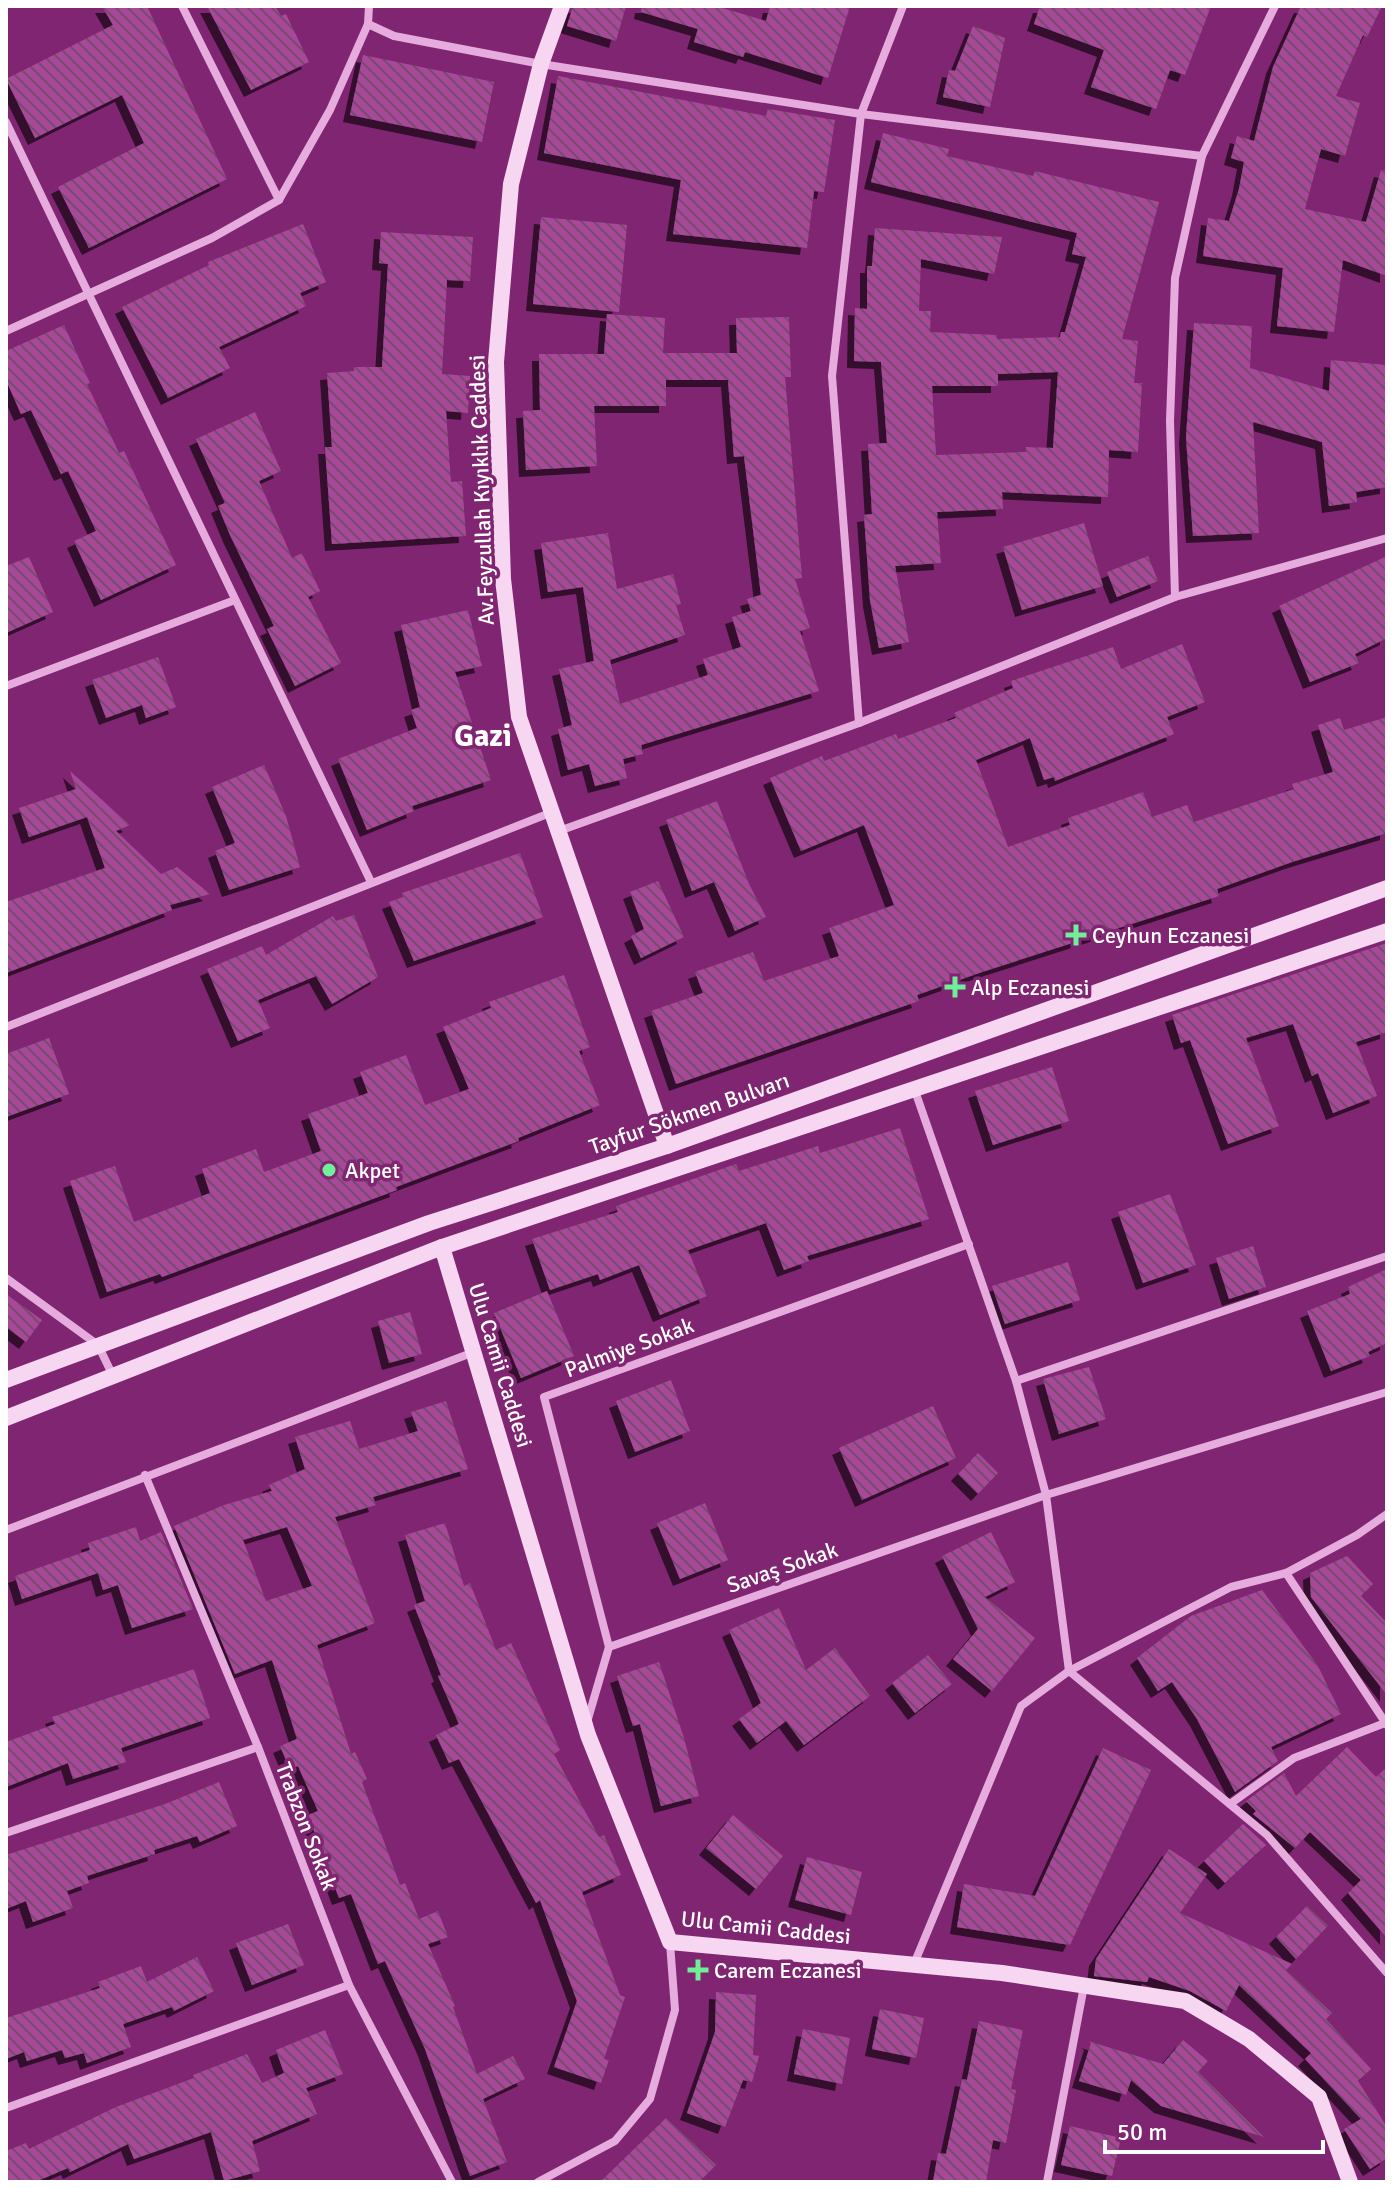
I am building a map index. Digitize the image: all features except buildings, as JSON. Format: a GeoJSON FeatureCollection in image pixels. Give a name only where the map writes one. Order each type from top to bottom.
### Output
{"type":"FeatureCollection","features":[{"type":"Feature","properties":{"kind":"main road","name":"Av.Feyzullah Kıyıklık Caddesi"},"geometry":{"type":"LineString","coordinates":[[562,6],[541,64],[511,184],[496,362],[503,579],[519,717],[667,1146]]}},
{"type":"Feature","properties":{"kind":"main road","name":"Tayfur Sökmen Bulvarı"},"geometry":{"type":"LineString","coordinates":[[6,1380],[429,1223],[667,1146],[1387,888]]}},
{"type":"Feature","properties":{"kind":"main road"},"geometry":{"type":"LineString","coordinates":[[6,1418],[442,1247],[1387,931]]}},
{"type":"Feature","properties":{"kind":"main road","name":"Ulu Camii Caddesi"},"geometry":{"type":"LineString","coordinates":[[442,1247],[585,1727],[670,1942],[914,1964],[1185,2001],[1249,2039],[1319,2097],[1350,2182]]}},
{"type":"Feature","properties":{"kind":"street"},"geometry":{"type":"LineString","coordinates":[[182,6],[279,200]]}},
{"type":"Feature","properties":{"kind":"street"},"geometry":{"type":"LineString","coordinates":[[6,331],[212,238],[279,200],[330,110],[368,24],[369,6]]}},
{"type":"Feature","properties":{"kind":"street"},"geometry":{"type":"LineString","coordinates":[[859,723],[832,376],[861,114],[903,6]]}},
{"type":"Feature","properties":{"kind":"street"},"geometry":{"type":"LineString","coordinates":[[1175,597],[1170,421],[1175,278],[1202,156],[1275,6]]}},
{"type":"Feature","properties":{"kind":"street"},"geometry":{"type":"LineString","coordinates":[[368,24],[394,36],[541,64],[861,114],[1202,156]]}},
{"type":"Feature","properties":{"kind":"street"},"geometry":{"type":"LineString","coordinates":[[6,122],[371,882]]}},
{"type":"Feature","properties":{"kind":"street"},"geometry":{"type":"LineString","coordinates":[[557,832],[859,723],[1175,597],[1387,538]]}},
{"type":"Feature","properties":{"kind":"street"},"geometry":{"type":"LineString","coordinates":[[6,686],[235,600]]}},
{"type":"Feature","properties":{"kind":"street"},"geometry":{"type":"LineString","coordinates":[[6,1027],[550,813]]}},
{"type":"Feature","properties":{"kind":"street"},"geometry":{"type":"LineString","coordinates":[[914,1087],[1016,1381],[1046,1495],[1069,1671],[1267,1835],[1387,1973]]}},
{"type":"Feature","properties":{"kind":"street","name":"Palmiye Sokak"},"geometry":{"type":"LineString","coordinates":[[609,1647],[544,1397],[969,1244]]}},
{"type":"Feature","properties":{"kind":"street"},"geometry":{"type":"LineString","coordinates":[[1016,1381],[1387,1256]]}},
{"type":"Feature","properties":{"kind":"street"},"geometry":{"type":"LineString","coordinates":[[6,1278],[98,1345],[113,1377]]}},
{"type":"Feature","properties":{"kind":"street"},"geometry":{"type":"LineString","coordinates":[[6,1530],[474,1352]]}},
{"type":"Feature","properties":{"kind":"street","name":"Savaş Sokak"},"geometry":{"type":"LineString","coordinates":[[609,1647],[1046,1495],[1386,1394]]}},
{"type":"Feature","properties":{"kind":"street","name":"Trabzon Sokak"},"geometry":{"type":"LineString","coordinates":[[145,1475],[258,1747],[349,1985],[452,2182]]}},
{"type":"Feature","properties":{"kind":"street"},"geometry":{"type":"LineString","coordinates":[[914,1964],[1021,1706],[1069,1671],[1231,1587],[1286,1573],[1357,1535],[1387,1514]]}},
{"type":"Feature","properties":{"kind":"street"},"geometry":{"type":"LineString","coordinates":[[1230,1804],[1294,1758],[1386,1724],[1286,1573]]}},
{"type":"Feature","properties":{"kind":"street"},"geometry":{"type":"LineString","coordinates":[[585,1727],[609,1647]]}},
{"type":"Feature","properties":{"kind":"street"},"geometry":{"type":"LineString","coordinates":[[6,1833],[258,1747]]}},
{"type":"Feature","properties":{"kind":"street"},"geometry":{"type":"LineString","coordinates":[[538,2182],[615,2141],[650,2099],[675,2010],[670,1942]]}},
{"type":"Feature","properties":{"kind":"street"},"geometry":{"type":"LineString","coordinates":[[6,2108],[349,1985]]}},
{"type":"Feature","properties":{"kind":"street"},"geometry":{"type":"LineString","coordinates":[[1047,2182],[1084,1986]]}},
{"type":"Feature","properties":{"kind":"place","name":"Ceyhun Eczanesi"},"geometry":{"type":"Point","coordinates":[1076,935]}},
{"type":"Feature","properties":{"kind":"place","name":"Alp Eczanesi"},"geometry":{"type":"Point","coordinates":[955,987]}},
{"type":"Feature","properties":{"kind":"place","name":"Akpet"},"geometry":{"type":"Point","coordinates":[329,1170]}},
{"type":"Feature","properties":{"kind":"place","name":"Carem Eczanesi"},"geometry":{"type":"Point","coordinates":[698,1970]}},
{"type":"Feature","properties":{"kind":"district","name":"Gazi"},"geometry":{"type":"Point","coordinates":[483,736]}}]}
